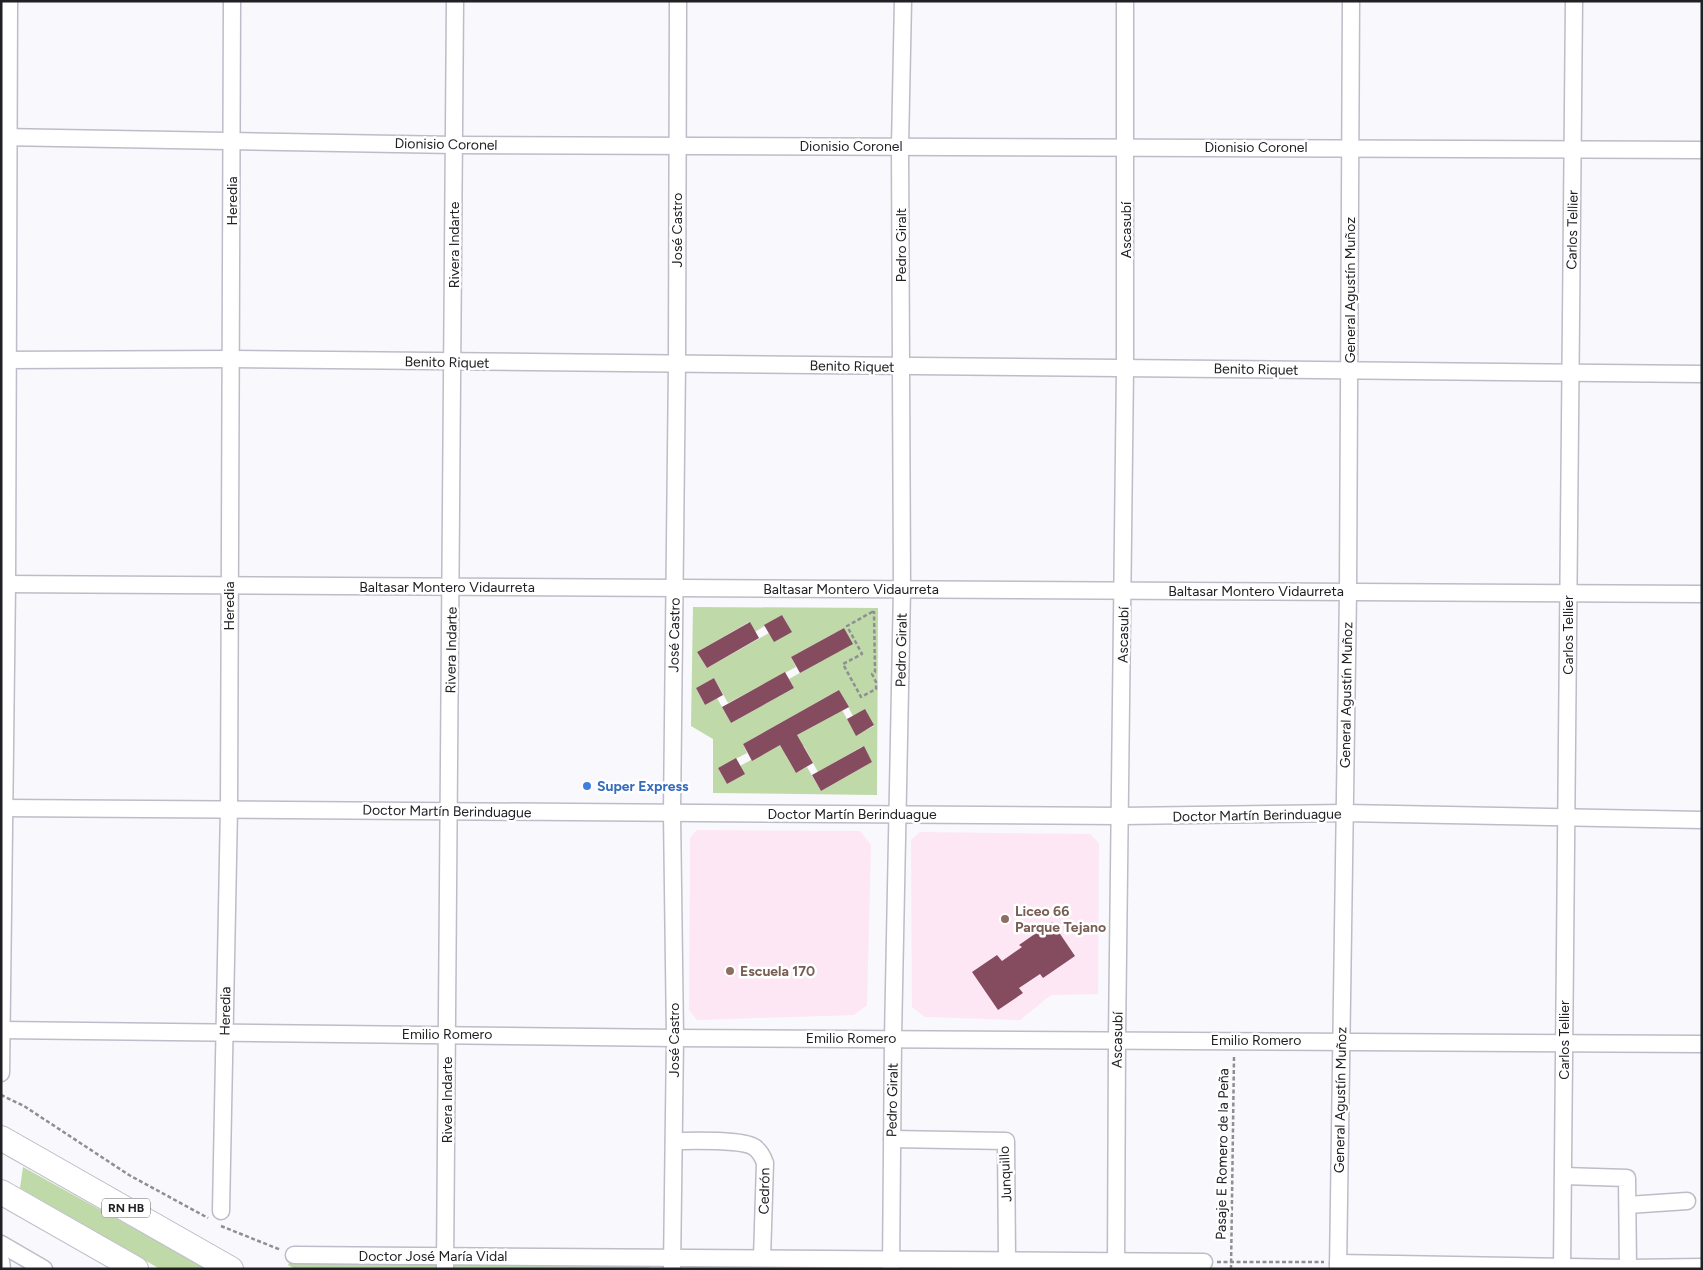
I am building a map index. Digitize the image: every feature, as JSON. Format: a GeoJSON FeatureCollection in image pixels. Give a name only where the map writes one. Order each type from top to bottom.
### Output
{"type":"FeatureCollection","features":[{"type":"Feature","properties":{"kind":"highway","name":"RN HB"},"geometry":{"type":"LineString","coordinates":[[11,1144],[231,1269]]}},
{"type":"Feature","properties":{"kind":"highway"},"geometry":{"type":"LineString","coordinates":[[10,1197],[136,1269]]}},
{"type":"Feature","properties":{"kind":"street"},"geometry":{"type":"LineString","coordinates":[[1,1073],[5,137],[9,1]]}},
{"type":"Feature","properties":{"kind":"street","name":"Heredia"},"geometry":{"type":"LineString","coordinates":[[218,1219],[225,1033],[228,808],[228,586],[232,359],[232,1]]}},
{"type":"Feature","properties":{"kind":"street","name":"Rivera Indarte"},"geometry":{"type":"LineString","coordinates":[[446,1262],[454,362],[455,1]]}},
{"type":"Feature","properties":{"kind":"street","name":"José Castro"},"geometry":{"type":"LineString","coordinates":[[672,1263],[675,1038],[672,813],[677,363],[678,1]]}},
{"type":"Feature","properties":{"kind":"street","name":"Pedro Giralt"},"geometry":{"type":"LineString","coordinates":[[891,1264],[892,1038],[902,589],[900,146],[903,1]]}},
{"type":"Feature","properties":{"kind":"street","name":"Ascasubí"},"geometry":{"type":"LineString","coordinates":[[1116,1265],[1125,368],[1125,1]]}},
{"type":"Feature","properties":{"kind":"street","name":"General Agustín Muñoz"},"geometry":{"type":"LineString","coordinates":[[1338,1266],[1348,592],[1352,1]]}},
{"type":"Feature","properties":{"kind":"street","name":"Carlos Tellier"},"geometry":{"type":"LineString","coordinates":[[1562,1267],[1574,1]]}},
{"type":"Feature","properties":{"kind":"street","name":"Dionisio Coronel"},"geometry":{"type":"LineString","coordinates":[[5,137],[454,145],[1702,150]]}},
{"type":"Feature","properties":{"kind":"street","name":"Benito Riquet"},"geometry":{"type":"LineString","coordinates":[[5,360],[232,359],[1702,374]]}},
{"type":"Feature","properties":{"kind":"street","name":"Baltasar Montero Vidaurreta"},"geometry":{"type":"LineString","coordinates":[[4,584],[1702,594]]}},
{"type":"Feature","properties":{"kind":"street","name":"Doctor Martín Berinduague"},"geometry":{"type":"LineString","coordinates":[[2,808],[228,808],[450,812],[1120,816],[1344,813],[1566,819],[1702,820]]}},
{"type":"Feature","properties":{"kind":"street","name":"Emilio Romero"},"geometry":{"type":"LineString","coordinates":[[2,1030],[675,1038],[1340,1040],[1702,1044]]}},
{"type":"Feature","properties":{"kind":"street","name":"Junquillo"},"geometry":{"type":"LineString","coordinates":[[892,1138],[1006,1141],[1007,1260]]}},
{"type":"Feature","properties":{"kind":"street","name":"Cedrón"},"geometry":{"type":"LineString","coordinates":[[674,1141],[741,1143],[755,1148],[760,1153],[765,1163],[762,1258]]}},
{"type":"Feature","properties":{"kind":"street"},"geometry":{"type":"LineString","coordinates":[[1564,1176],[1627,1178],[1628,1268]]}},
{"type":"Feature","properties":{"kind":"street"},"geometry":{"type":"LineString","coordinates":[[1628,1205],[1687,1201]]}},
{"type":"Feature","properties":{"kind":"street"},"geometry":{"type":"LineString","coordinates":[[1,1244],[44,1269]]}},
{"type":"Feature","properties":{"kind":"street","name":"Doctor José María Vidal"},"geometry":{"type":"LineString","coordinates":[[294,1255],[446,1262],[672,1263],[762,1258],[891,1264],[1007,1260],[1116,1265],[1204,1262]]}},
{"type":"Feature","properties":{"kind":"street"},"geometry":{"type":"LineString","coordinates":[[1,1261],[2,1269]]}},
{"type":"Feature","properties":{"kind":"street"},"geometry":{"type":"LineString","coordinates":[[1338,1266],[1702,1267]]}},
{"type":"Feature","properties":{"kind":"path"},"geometry":{"type":"LineString","coordinates":[[872,612],[874,612],[875,672],[872,674],[876,682],[876,689],[860,697],[843,664],[862,654],[847,626],[872,612]]}},
{"type":"Feature","properties":{"kind":"path","name":"Pasaje E Romero de la Peña"},"geometry":{"type":"LineString","coordinates":[[1231,1269],[1234,1040]]}},
{"type":"Feature","properties":{"kind":"path"},"geometry":{"type":"LineString","coordinates":[[1,1095],[24,1106],[129,1174],[294,1255]]}},
{"type":"Feature","properties":{"kind":"path"},"geometry":{"type":"LineString","coordinates":[[1204,1262],[1338,1266]]}},
{"type":"Feature","properties":{"kind":"shaded area"},"geometry":{"type":"Polygon","coordinates":[[[697,830],[860,831],[871,845],[867,1005],[854,1015],[697,1020],[689,1010],[690,838],[697,830]]]}},
{"type":"Feature","properties":{"kind":"shaded area","name":"Liceo 66 Parque Tejano"},"geometry":{"type":"Polygon","coordinates":[[[920,832],[1090,834],[1099,843],[1098,994],[1051,995],[1020,1020],[925,1017],[912,1007],[911,840],[920,832]]]}},
{"type":"Feature","properties":{"kind":"green space"},"geometry":{"type":"Polygon","coordinates":[[[693,607],[878,608],[877,795],[713,793],[713,739],[691,726],[693,607]],[[782,615],[755,632],[749,622],[697,652],[707,668],[769,633],[792,632],[782,615]],[[844,628],[791,657],[796,667],[728,703],[714,678],[696,688],[705,705],[717,698],[731,723],[794,688],[789,679],[852,644],[844,628]],[[839,690],[743,744],[747,753],[718,768],[727,784],[744,774],[740,766],[842,710],[856,735],[874,726],[865,710],[853,716],[839,690]],[[804,746],[786,756],[796,773],[807,767],[821,791],[872,762],[863,746],[818,772],[804,746]]]}},
{"type":"Feature","properties":{"kind":"green space"},"geometry":{"type":"Polygon","coordinates":[[[23,1167],[207,1269],[160,1269],[20,1188],[23,1167]]]}},
{"type":"Feature","properties":{"kind":"green space"},"geometry":{"type":"Polygon","coordinates":[[[290,1261],[647,1266],[652,1269],[295,1269],[288,1265],[290,1261]]]}},
{"type":"Feature","properties":{"kind":"building"},"geometry":{"type":"Polygon","coordinates":[[[782,615],[792,632],[774,642],[764,625],[782,615]]]}},
{"type":"Feature","properties":{"kind":"building"},"geometry":{"type":"Polygon","coordinates":[[[750,622],[759,638],[707,668],[697,652],[750,622]]]}},
{"type":"Feature","properties":{"kind":"building"},"geometry":{"type":"Polygon","coordinates":[[[844,628],[853,644],[800,673],[791,657],[844,628]]]}},
{"type":"Feature","properties":{"kind":"building"},"geometry":{"type":"Polygon","coordinates":[[[785,672],[794,688],[731,723],[722,707],[785,672]]]}},
{"type":"Feature","properties":{"kind":"building"},"geometry":{"type":"Polygon","coordinates":[[[714,678],[723,695],[705,705],[696,688],[714,678]]]}},
{"type":"Feature","properties":{"kind":"building"},"geometry":{"type":"Polygon","coordinates":[[[839,690],[849,707],[797,735],[813,763],[796,773],[780,745],[752,761],[743,744],[839,690]]]}},
{"type":"Feature","properties":{"kind":"building"},"geometry":{"type":"Polygon","coordinates":[[[865,709],[874,725],[856,736],[847,719],[865,709]]]}},
{"type":"Feature","properties":{"kind":"building"},"geometry":{"type":"Polygon","coordinates":[[[864,746],[872,762],[821,791],[812,775],[864,746]]]}},
{"type":"Feature","properties":{"kind":"building"},"geometry":{"type":"Polygon","coordinates":[[[736,758],[745,774],[727,784],[718,768],[736,758]]]}},
{"type":"Feature","properties":{"kind":"building"},"geometry":{"type":"Polygon","coordinates":[[[1052,922],[1075,956],[1043,978],[1040,974],[1019,988],[1023,993],[998,1010],[972,972],[997,955],[1002,961],[1022,947],[1019,945],[1052,922]]]}},
{"type":"Feature","properties":{"kind":"place","name":"Super Express"},"geometry":{"type":"Point","coordinates":[587,786]}},
{"type":"Feature","properties":{"kind":"place","name":"Liceo 66 Parque Tejano"},"geometry":{"type":"Point","coordinates":[1005,919]}},
{"type":"Feature","properties":{"kind":"place","name":"Escuela 170"},"geometry":{"type":"Point","coordinates":[730,971]}}]}
